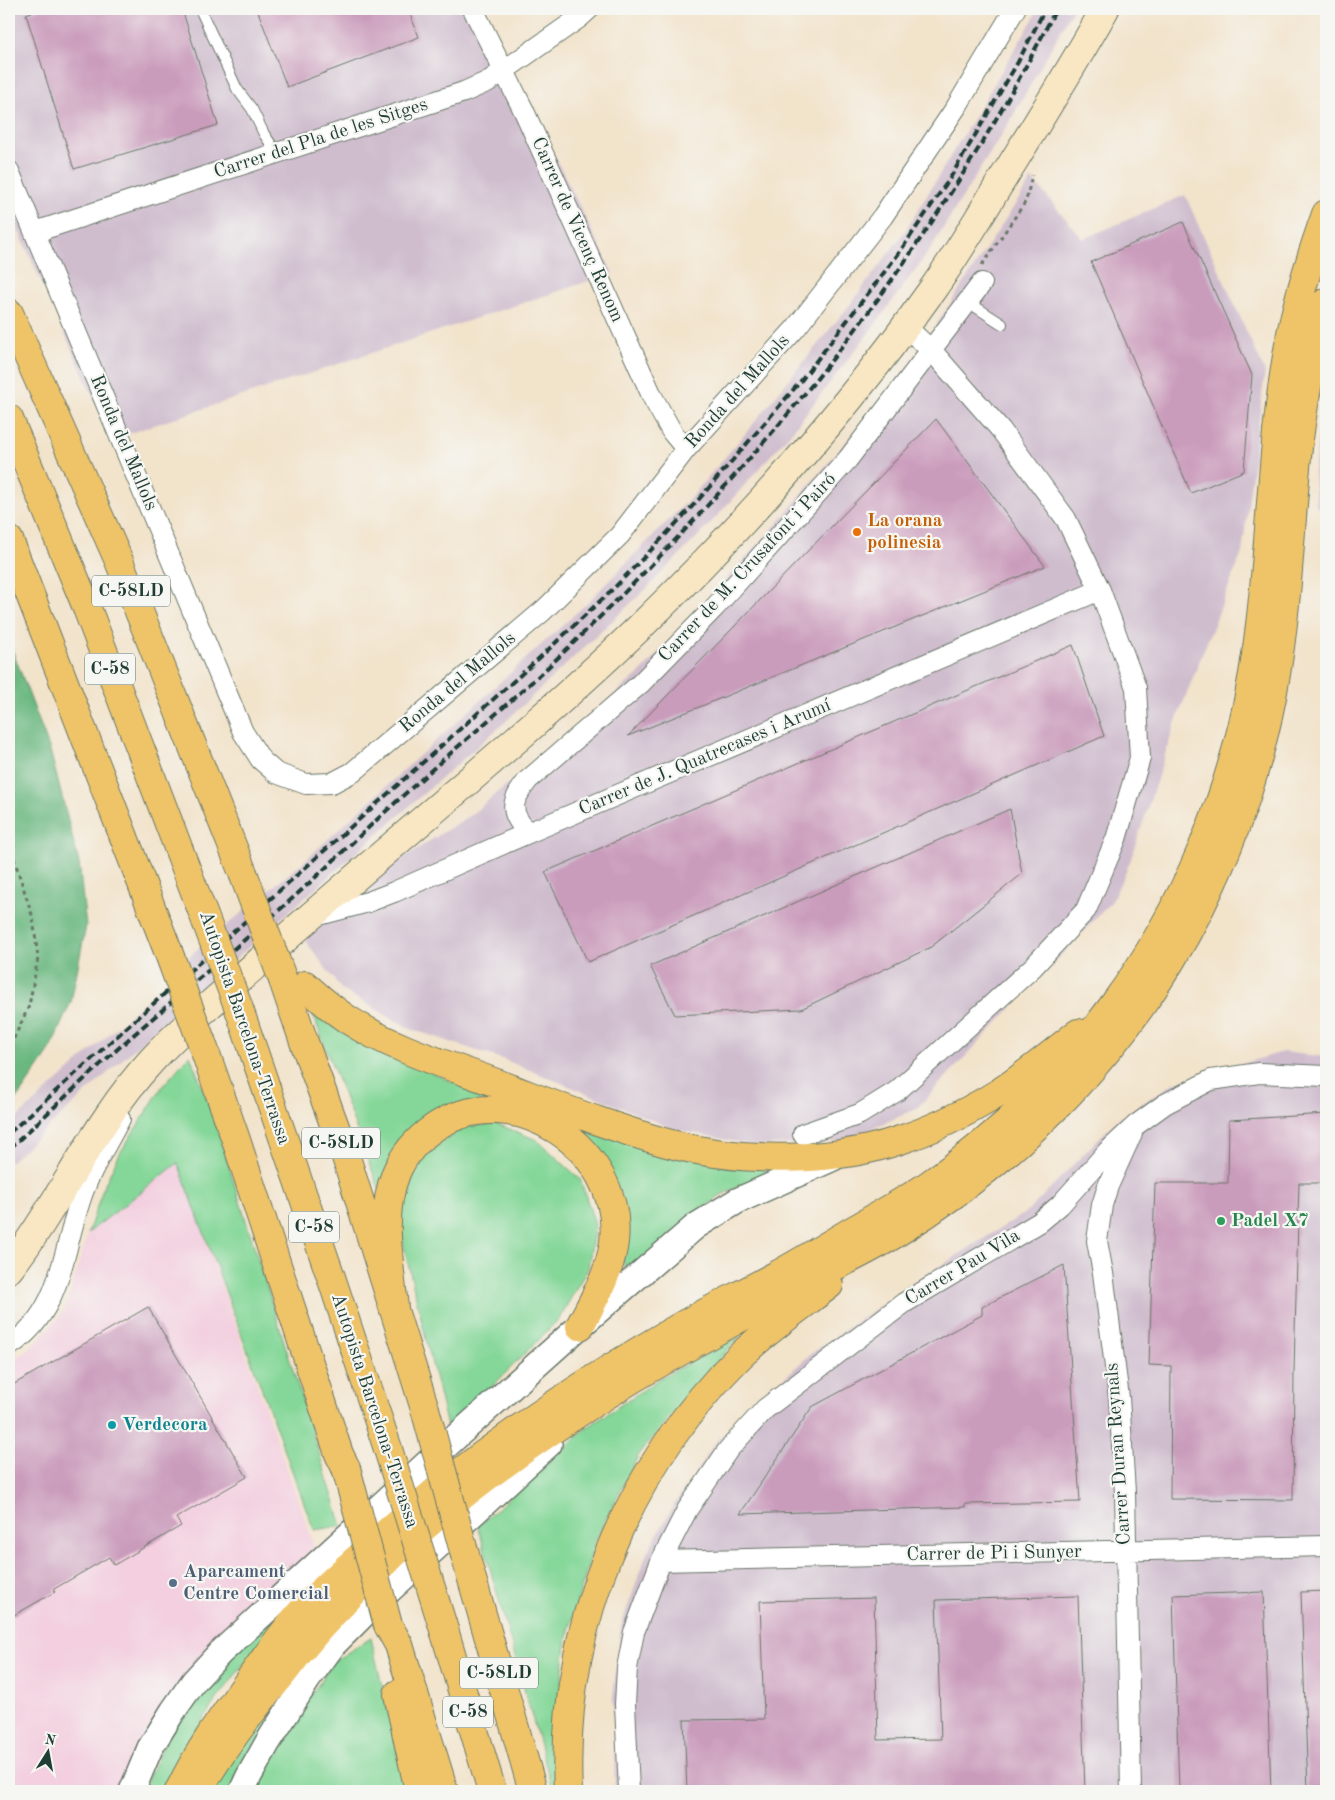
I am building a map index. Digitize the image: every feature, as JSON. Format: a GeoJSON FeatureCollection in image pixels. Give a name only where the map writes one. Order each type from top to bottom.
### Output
{"type":"FeatureCollection","features":[{"type":"Feature","properties":{"kind":"highway"},"geometry":{"type":"LineString","coordinates":[[179,1791],[196,1758],[230,1706],[302,1612],[339,1575],[399,1521],[509,1434],[587,1382],[686,1323],[778,1275],[922,1190],[973,1153],[1020,1112],[1057,1076],[1116,1002],[1147,954],[1179,897],[1212,823],[1231,768],[1245,713],[1257,643],[1264,589],[1278,421],[1288,348],[1303,286],[1326,214]]}},
{"type":"Feature","properties":{"kind":"highway"},"geometry":{"type":"LineString","coordinates":[[568,1791],[568,1757],[575,1675],[599,1577],[623,1519],[650,1468],[674,1434],[695,1406],[741,1356],[774,1326],[890,1238],[951,1197],[1002,1157],[1067,1096],[1102,1058],[1140,1009],[1178,949],[1202,905],[1241,812],[1270,710],[1283,624],[1301,422],[1312,359],[1326,302]]}},
{"type":"Feature","properties":{"kind":"highway","name":"C-58LD"},"geometry":{"type":"LineString","coordinates":[[9,313],[119,561],[271,946],[287,967],[294,982],[304,1042],[346,1157],[425,1409],[533,1791]]}},
{"type":"Feature","properties":{"kind":"highway","name":"Autopista Barcelona-Terrassa"},"geometry":{"type":"LineString","coordinates":[[9,418],[85,603],[238,1006],[388,1449],[492,1791]]}},
{"type":"Feature","properties":{"kind":"highway","name":"C-58"},"geometry":{"type":"LineString","coordinates":[[9,540],[202,1042],[339,1454],[346,1468],[392,1642],[444,1791]]}},
{"type":"Feature","properties":{"kind":"highway"},"geometry":{"type":"LineString","coordinates":[[294,982],[330,1008],[373,1034],[428,1058],[619,1128],[668,1143],[734,1155],[795,1157],[842,1154],[897,1141],[939,1124],[980,1104],[1014,1082],[1116,1002]]}},
{"type":"Feature","properties":{"kind":"highway"},"geometry":{"type":"LineString","coordinates":[[394,1308],[388,1243],[388,1218],[392,1186],[396,1172],[404,1157],[426,1134],[450,1118],[464,1113],[488,1110],[512,1112],[554,1128],[582,1149],[601,1176],[609,1198],[614,1240],[610,1259],[604,1279],[580,1326]]}},
{"type":"Feature","properties":{"kind":"highway"},"geometry":{"type":"LineString","coordinates":[[198,1791],[219,1757],[268,1691],[318,1631],[406,1543],[477,1483],[537,1439],[590,1405],[687,1348],[890,1238]]}},
{"type":"Feature","properties":{"kind":"highway"},"geometry":{"type":"LineString","coordinates":[[392,1642],[419,1791]]}},
{"type":"Feature","properties":{"kind":"main road"},"geometry":{"type":"LineString","coordinates":[[9,1269],[28,1244],[117,1101],[165,1046],[307,919],[526,730],[638,628],[744,520],[786,474],[905,326],[943,274],[1039,122],[1105,9]]}},
{"type":"Feature","properties":{"kind":"street","name":"Carrer de Vicenç Renom"},"geometry":{"type":"LineString","coordinates":[[473,9],[524,111],[654,398],[672,432],[686,449]]}},
{"type":"Feature","properties":{"kind":"street","name":"Carrer del Pla de les Sitges"},"geometry":{"type":"LineString","coordinates":[[35,232],[464,92],[489,81],[589,9]]}},
{"type":"Feature","properties":{"kind":"street","name":"Ronda del Mallols"},"geometry":{"type":"LineString","coordinates":[[9,171],[243,732],[261,760],[276,773],[306,784],[332,784],[353,772],[544,610],[620,535],[686,449],[795,329],[883,216],[957,106],[1015,9]]}},
{"type":"Feature","properties":{"kind":"street","name":"Carrer de M. Crusafont i Pairó"},"geometry":{"type":"LineString","coordinates":[[528,833],[513,809],[517,794],[528,780],[640,684],[715,607],[848,459],[982,283]]}},
{"type":"Feature","properties":{"kind":"street"},"geometry":{"type":"LineString","coordinates":[[803,1134],[860,1114],[897,1091],[1033,967],[1086,910],[1116,839],[1140,758],[1136,688],[1100,590],[1066,519],[1001,430],[932,351],[905,326]]}},
{"type":"Feature","properties":{"kind":"street","name":"Carrer de J. Quatrecases i Arumí"},"geometry":{"type":"LineString","coordinates":[[307,919],[368,902],[394,892],[528,833],[1100,590]]}},
{"type":"Feature","properties":{"kind":"street"},"geometry":{"type":"LineString","coordinates":[[9,1346],[35,1322],[51,1299],[89,1176],[148,1064]]}},
{"type":"Feature","properties":{"kind":"street","name":"Carrer Pau Vila"},"geometry":{"type":"LineString","coordinates":[[629,1791],[625,1704],[627,1668],[634,1632],[661,1561],[687,1510],[746,1428],[765,1409],[904,1303],[1040,1222],[1060,1205],[1108,1151],[1136,1125],[1165,1104],[1211,1080],[1259,1073],[1326,1076]]}},
{"type":"Feature","properties":{"kind":"street","name":"Carrer Duran Reynals"},"geometry":{"type":"LineString","coordinates":[[1131,1791],[1126,1492],[1119,1398],[1103,1272],[1097,1241],[1099,1220],[1108,1186],[1136,1125]]}},
{"type":"Feature","properties":{"kind":"street"},"geometry":{"type":"LineString","coordinates":[[132,1791],[150,1748],[194,1681],[220,1653],[465,1428],[696,1226],[737,1200],[842,1154]]}},
{"type":"Feature","properties":{"kind":"street"},"geometry":{"type":"LineString","coordinates":[[242,1791],[268,1742],[308,1679],[333,1645],[370,1608],[590,1405]]}},
{"type":"Feature","properties":{"kind":"street","name":"Carrer de Pi i Sunyer"},"geometry":{"type":"LineString","coordinates":[[661,1561],[1326,1546]]}},
{"type":"Feature","properties":{"kind":"lane"},"geometry":{"type":"LineString","coordinates":[[200,9],[237,89],[252,109],[264,134],[277,153]]}},
{"type":"Feature","properties":{"kind":"lane"},"geometry":{"type":"LineString","coordinates":[[968,302],[1002,324]]}},
{"type":"Feature","properties":{"kind":"path"},"geometry":{"type":"LineString","coordinates":[[9,843],[33,918],[38,958],[29,1006],[9,1050]]}},
{"type":"Feature","properties":{"kind":"shaded area"},"geometry":{"type":"Polygon","coordinates":[[[9,9],[481,9],[613,273],[112,439],[9,210],[9,9]]]}},
{"type":"Feature","properties":{"kind":"shaded area"},"geometry":{"type":"Polygon","coordinates":[[[1039,9],[1073,9],[1010,121],[927,254],[868,334],[789,435],[710,524],[648,587],[503,724],[169,1017],[9,1163],[9,1125],[158,990],[194,952],[303,862],[587,603],[693,495],[852,302],[906,230],[1039,9]]]}},
{"type":"Feature","properties":{"kind":"shaded area"},"geometry":{"type":"Polygon","coordinates":[[[1032,179],[1083,239],[1185,195],[1265,372],[1242,553],[1176,721],[1130,862],[1112,901],[916,1109],[844,1141],[757,1146],[674,1129],[505,1060],[411,1029],[342,990],[305,940],[389,867],[472,814],[641,672],[776,525],[908,368],[1032,179]]]}},
{"type":"Feature","properties":{"kind":"shaded area"},"geometry":{"type":"Polygon","coordinates":[[[1326,368],[1326,506],[1316,507],[1314,472],[1326,368]]]}},
{"type":"Feature","properties":{"kind":"shaded area"},"geometry":{"type":"Polygon","coordinates":[[[1283,1052],[1326,1057],[1326,1791],[615,1791],[613,1697],[621,1626],[647,1553],[674,1505],[716,1442],[812,1353],[910,1285],[1028,1211],[1117,1120],[1174,1083],[1283,1052]]]}},
{"type":"Feature","properties":{"kind":"shaded area"},"geometry":{"type":"Polygon","coordinates":[[[178,1162],[315,1548],[210,1649],[124,1791],[9,1791],[9,1360],[24,1354],[58,1319],[66,1307],[88,1233],[178,1162]]]}},
{"type":"Feature","properties":{"kind":"green space"},"geometry":{"type":"Polygon","coordinates":[[[9,641],[50,750],[79,863],[86,926],[71,1002],[49,1052],[16,1100],[9,1107],[9,641]]]}},
{"type":"Feature","properties":{"kind":"green space"},"geometry":{"type":"Polygon","coordinates":[[[311,1009],[339,1031],[450,1081],[504,1097],[456,1106],[379,1189],[311,1009]]]}},
{"type":"Feature","properties":{"kind":"green space"},"geometry":{"type":"Polygon","coordinates":[[[190,1055],[214,1119],[342,1526],[314,1530],[178,1163],[88,1233],[104,1186],[120,1153],[162,1087],[190,1055]]]}},
{"type":"Feature","properties":{"kind":"green space"},"geometry":{"type":"Polygon","coordinates":[[[495,1123],[537,1140],[580,1179],[595,1224],[588,1268],[559,1319],[448,1431],[400,1230],[402,1185],[421,1158],[462,1128],[495,1123]]]}},
{"type":"Feature","properties":{"kind":"green space"},"geometry":{"type":"Polygon","coordinates":[[[583,1127],[770,1171],[719,1196],[637,1264],[626,1269],[622,1260],[610,1170],[583,1127]]]}},
{"type":"Feature","properties":{"kind":"green space"},"geometry":{"type":"Polygon","coordinates":[[[740,1336],[696,1385],[638,1456],[596,1539],[567,1637],[556,1725],[556,1791],[553,1791],[478,1526],[585,1429],[662,1377],[740,1336]]]}},
{"type":"Feature","properties":{"kind":"green space"},"geometry":{"type":"Polygon","coordinates":[[[332,1567],[243,1665],[211,1707],[160,1791],[142,1791],[169,1734],[210,1674],[332,1567]]]}},
{"type":"Feature","properties":{"kind":"green space"},"geometry":{"type":"Polygon","coordinates":[[[371,1638],[406,1791],[253,1791],[265,1765],[334,1661],[371,1638]]]}},
{"type":"Feature","properties":{"kind":"green space"},"geometry":{"type":"Polygon","coordinates":[[[307,1660],[235,1791],[209,1791],[307,1660]]]}},
{"type":"Feature","properties":{"kind":"building"},"geometry":{"type":"Polygon","coordinates":[[[41,9],[182,9],[218,125],[74,169],[26,14],[41,9]]]}},
{"type":"Feature","properties":{"kind":"building"},"geometry":{"type":"Polygon","coordinates":[[[257,9],[408,9],[419,37],[287,87],[257,9]]]}},
{"type":"Feature","properties":{"kind":"building"},"geometry":{"type":"Polygon","coordinates":[[[1183,222],[1252,375],[1244,471],[1191,493],[1091,262],[1183,222]]]}},
{"type":"Feature","properties":{"kind":"building"},"geometry":{"type":"Polygon","coordinates":[[[936,419],[1045,566],[628,736],[936,419]]]}},
{"type":"Feature","properties":{"kind":"building"},"geometry":{"type":"Polygon","coordinates":[[[1073,645],[1104,736],[588,962],[545,872],[1073,645]]]}},
{"type":"Feature","properties":{"kind":"building"},"geometry":{"type":"Polygon","coordinates":[[[1010,809],[1022,874],[931,947],[801,1009],[675,1015],[650,966],[1010,809]]]}},
{"type":"Feature","properties":{"kind":"building"},"geometry":{"type":"Polygon","coordinates":[[[1326,1114],[1326,1183],[1299,1183],[1293,1500],[1170,1499],[1171,1366],[1149,1365],[1155,1183],[1228,1183],[1229,1120],[1326,1114]]]}},
{"type":"Feature","properties":{"kind":"building"},"geometry":{"type":"Polygon","coordinates":[[[1064,1265],[1080,1502],[965,1504],[965,1507],[740,1514],[812,1407],[982,1315],[982,1307],[1064,1265]]]}},
{"type":"Feature","properties":{"kind":"building","name":"Verdecora"},"geometry":{"type":"Polygon","coordinates":[[[148,1307],[247,1477],[176,1518],[181,1526],[114,1565],[109,1557],[54,1589],[55,1592],[9,1618],[9,1387],[148,1307]]]}},
{"type":"Feature","properties":{"kind":"building"},"geometry":{"type":"Polygon","coordinates":[[[1326,1591],[1326,1791],[1308,1791],[1301,1592],[1326,1591]]]}},
{"type":"Feature","properties":{"kind":"building"},"geometry":{"type":"Polygon","coordinates":[[[1264,1592],[1271,1791],[1179,1791],[1173,1595],[1264,1592]]]}},
{"type":"Feature","properties":{"kind":"building"},"geometry":{"type":"Polygon","coordinates":[[[1078,1596],[1085,1791],[687,1791],[684,1720],[764,1719],[760,1601],[874,1598],[878,1740],[941,1739],[936,1600],[1078,1596]]]}},
{"type":"Feature","properties":{"kind":"railway"},"geometry":{"type":"LineString","coordinates":[[9,1133],[536,661],[613,589],[700,498],[800,382],[899,253],[950,178],[1018,62],[1045,9]]}},
{"type":"Feature","properties":{"kind":"railway"},"geometry":{"type":"LineString","coordinates":[[9,1149],[175,999],[285,905],[400,798],[546,669],[630,587],[711,502],[805,393],[885,289],[923,235],[993,124],[1056,9]]}},
{"type":"Feature","properties":{"kind":"place","name":"La orana polinesia"},"geometry":{"type":"Point","coordinates":[857,532]}},
{"type":"Feature","properties":{"kind":"place","name":"Padel X7"},"geometry":{"type":"Point","coordinates":[1221,1221]}},
{"type":"Feature","properties":{"kind":"place","name":"Verdecora"},"geometry":{"type":"Point","coordinates":[112,1425]}},
{"type":"Feature","properties":{"kind":"place","name":"Aparcament Centre Comercial"},"geometry":{"type":"Point","coordinates":[173,1583]}}]}
